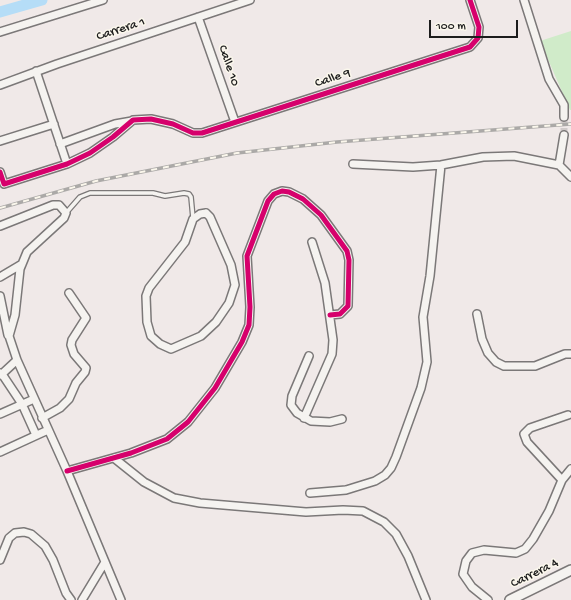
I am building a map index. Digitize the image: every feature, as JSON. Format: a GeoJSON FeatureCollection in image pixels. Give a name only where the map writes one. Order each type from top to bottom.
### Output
{"type":"FeatureCollection","features":[{"type":"Feature","properties":{"kind":"street"},"geometry":{"type":"LineString","coordinates":[[0,32],[103,0]]}},
{"type":"Feature","properties":{"kind":"street","name":"Carrera 1"},"geometry":{"type":"LineString","coordinates":[[0,85],[36,71],[250,0]]}},
{"type":"Feature","properties":{"kind":"street","name":"Calle 9"},"geometry":{"type":"LineString","coordinates":[[133,120],[151,119],[173,124],[193,133],[202,133],[470,47],[478,38],[480,27],[470,0]]}},
{"type":"Feature","properties":{"kind":"street"},"geometry":{"type":"LineString","coordinates":[[524,0],[549,79],[564,105],[564,117]]}},
{"type":"Feature","properties":{"kind":"street","name":"Calle 10"},"geometry":{"type":"LineString","coordinates":[[198,17],[235,122]]}},
{"type":"Feature","properties":{"kind":"street"},"geometry":{"type":"LineString","coordinates":[[36,71],[67,164]]}},
{"type":"Feature","properties":{"kind":"street"},"geometry":{"type":"LineString","coordinates":[[60,144],[115,124],[133,120]]}},
{"type":"Feature","properties":{"kind":"street"},"geometry":{"type":"LineString","coordinates":[[0,172],[4,184],[67,164],[102,145],[133,120]]}},
{"type":"Feature","properties":{"kind":"street"},"geometry":{"type":"LineString","coordinates":[[0,141],[54,124]]}},
{"type":"Feature","properties":{"kind":"street"},"geometry":{"type":"LineString","coordinates":[[559,165],[564,135]]}},
{"type":"Feature","properties":{"kind":"street"},"geometry":{"type":"LineString","coordinates":[[353,164],[395,168],[441,165],[483,157],[514,156],[537,159],[559,165],[570,176]]}},
{"type":"Feature","properties":{"kind":"street"},"geometry":{"type":"LineString","coordinates":[[310,493],[346,490],[375,481],[385,475],[392,468],[421,388],[427,362],[423,317],[430,276],[441,165]]}},
{"type":"Feature","properties":{"kind":"street"},"geometry":{"type":"LineString","coordinates":[[67,471],[114,458],[167,439],[188,422],[215,388],[242,342],[249,325],[249,250],[268,201],[274,194],[289,192],[303,199],[321,215],[347,251],[349,260],[348,306],[340,314],[330,315]]}},
{"type":"Feature","properties":{"kind":"street"},"geometry":{"type":"LineString","coordinates":[[0,226],[53,205],[59,205],[66,213],[64,218],[27,252],[20,269],[15,314],[8,336]]}},
{"type":"Feature","properties":{"kind":"street"},"geometry":{"type":"LineString","coordinates":[[206,213],[210,217],[230,265],[235,285],[229,303],[216,322],[201,336],[171,348],[160,344],[151,336],[147,322],[146,296],[147,292],[185,242],[193,219],[200,214],[206,213]]}},
{"type":"Feature","properties":{"kind":"street"},"geometry":{"type":"LineString","coordinates":[[304,418],[332,354],[333,340],[325,283],[312,242]]}},
{"type":"Feature","properties":{"kind":"street"},"geometry":{"type":"LineString","coordinates":[[0,277],[22,264]]}},
{"type":"Feature","properties":{"kind":"street"},"geometry":{"type":"LineString","coordinates":[[235,285],[248,287]]}},
{"type":"Feature","properties":{"kind":"street"},"geometry":{"type":"LineString","coordinates":[[42,418],[60,408],[69,400],[76,383],[85,372],[86,368],[74,354],[71,345],[72,340],[86,318],[69,293]]}},
{"type":"Feature","properties":{"kind":"street"},"geometry":{"type":"LineString","coordinates":[[0,296],[8,336],[16,360],[67,471],[121,600]]}},
{"type":"Feature","properties":{"kind":"street"},"geometry":{"type":"LineString","coordinates":[[477,314],[482,339],[488,353],[496,362],[504,366],[535,366],[565,354],[571,354]]}},
{"type":"Feature","properties":{"kind":"street"},"geometry":{"type":"LineString","coordinates":[[309,356],[290,401],[293,408],[304,418],[321,422],[342,419]]}},
{"type":"Feature","properties":{"kind":"street"},"geometry":{"type":"LineString","coordinates":[[16,360],[1,374],[22,404],[36,435]]}},
{"type":"Feature","properties":{"kind":"street"},"geometry":{"type":"LineString","coordinates":[[0,414],[34,399]]}},
{"type":"Feature","properties":{"kind":"street"},"geometry":{"type":"LineString","coordinates":[[562,480],[527,442],[524,434],[530,428],[568,415]]}},
{"type":"Feature","properties":{"kind":"street"},"geometry":{"type":"LineString","coordinates":[[0,452],[48,430]]}},
{"type":"Feature","properties":{"kind":"street"},"geometry":{"type":"LineString","coordinates":[[114,458],[144,482],[174,498],[200,503],[306,512],[343,510],[363,511],[384,522],[396,534],[408,556],[426,600]]}},
{"type":"Feature","properties":{"kind":"street"},"geometry":{"type":"LineString","coordinates":[[488,600],[472,587],[463,574],[466,562],[472,553],[484,550],[516,553],[525,549],[533,539],[548,512],[562,480],[571,469]]}},
{"type":"Feature","properties":{"kind":"street"},"geometry":{"type":"LineString","coordinates":[[0,560],[8,538],[15,532],[31,534],[45,546],[53,560],[66,593],[71,600]]}},
{"type":"Feature","properties":{"kind":"street"},"geometry":{"type":"LineString","coordinates":[[82,600],[105,562]]}},
{"type":"Feature","properties":{"kind":"street","name":"Carrera 4"},"geometry":{"type":"LineString","coordinates":[[513,600],[571,570]]}},
{"type":"Feature","properties":{"kind":"lane"},"geometry":{"type":"LineString","coordinates":[[66,213],[80,197],[90,193],[153,193],[165,196],[184,193],[189,194],[191,197],[193,219]]}},
{"type":"Feature","properties":{"kind":"green space"},"geometry":{"type":"Polygon","coordinates":[[[571,31],[571,110],[570,110],[540,41],[571,31]]]}},
{"type":"Feature","properties":{"kind":"waterway"},"geometry":{"type":"LineString","coordinates":[[0,12],[42,0]]}},
{"type":"Feature","properties":{"kind":"tunnel"},"geometry":{"type":"LineString","coordinates":[[564,117],[564,135]]}},
{"type":"Feature","properties":{"kind":"railway"},"geometry":{"type":"LineString","coordinates":[[0,208],[96,181],[237,153],[337,142],[571,124]]}},
{"type":"Feature","properties":{"kind":"cycle path"},"geometry":{"type":"LineString","coordinates":[[0,172],[4,184],[67,164],[90,153],[113,137],[133,120],[151,119],[173,124],[193,133],[202,133],[470,47],[478,38],[479,27],[470,0]]}},
{"type":"Feature","properties":{"kind":"cycle path"},"geometry":{"type":"LineString","coordinates":[[67,471],[131,453],[167,439],[188,422],[215,388],[242,342],[249,325],[250,307],[247,256],[268,201],[274,194],[282,191],[289,192],[303,199],[321,215],[347,251],[349,260],[348,306],[340,314],[330,315]]}}]}
